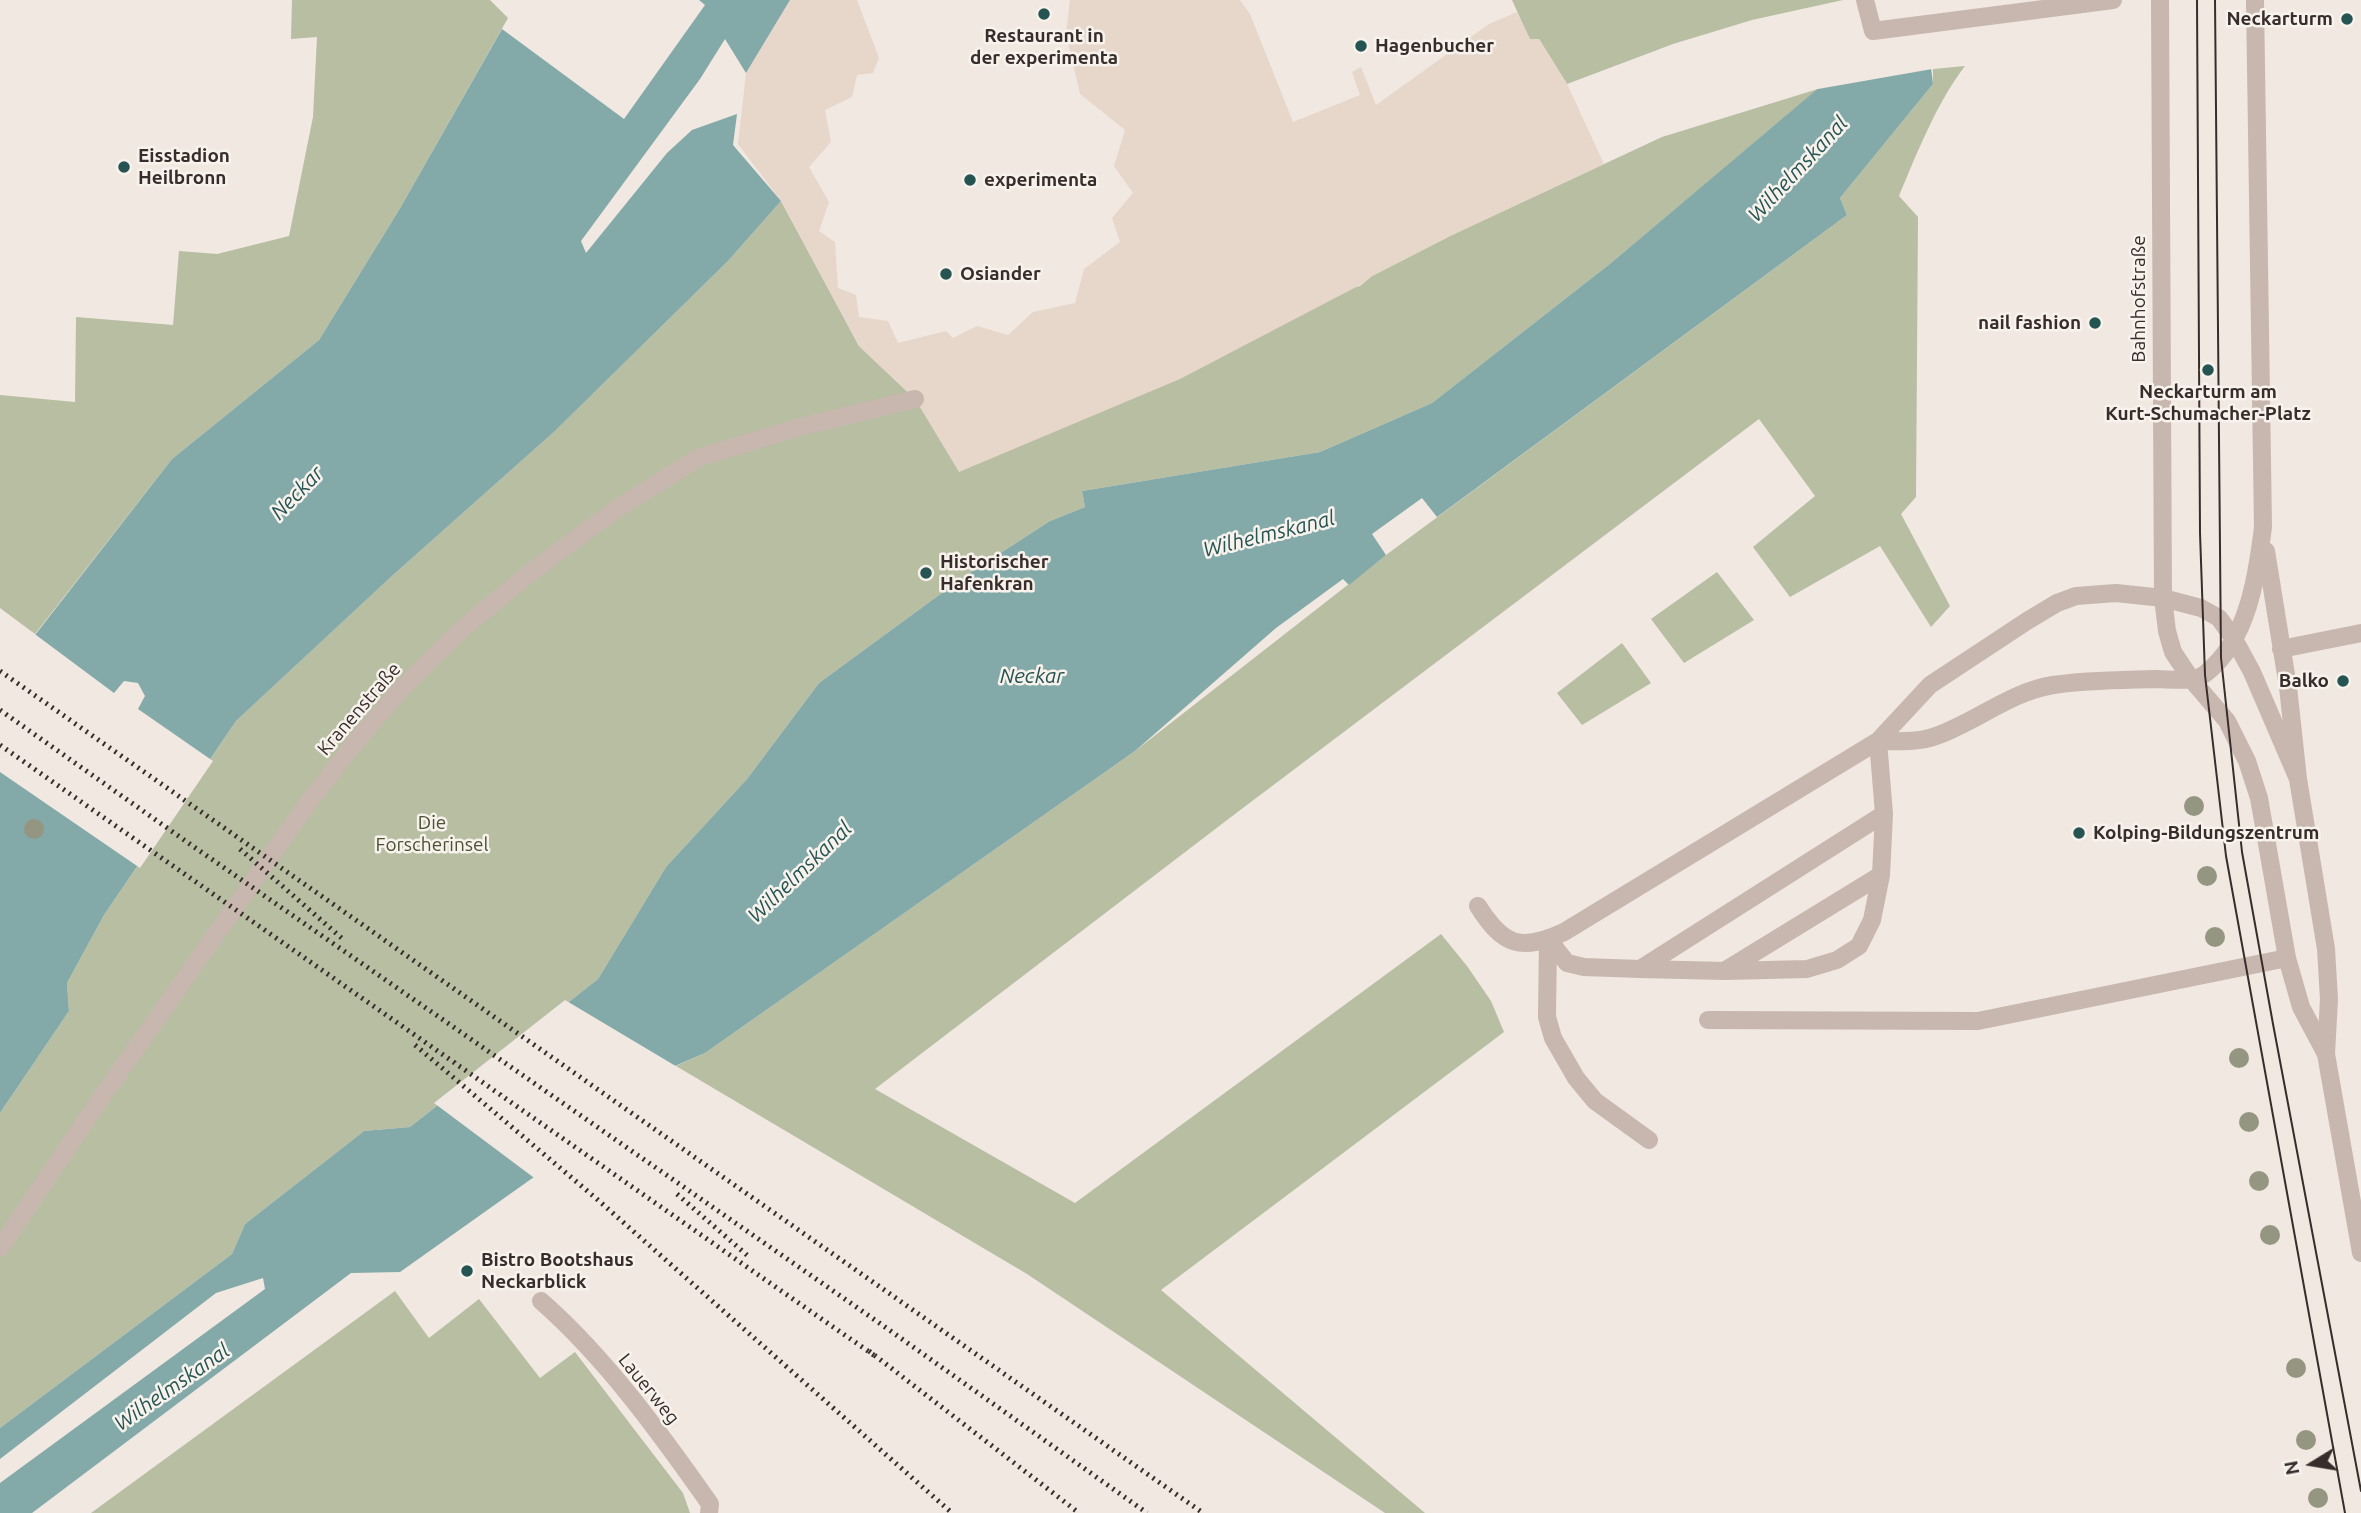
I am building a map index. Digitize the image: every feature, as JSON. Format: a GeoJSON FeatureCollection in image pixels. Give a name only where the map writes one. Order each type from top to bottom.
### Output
{"type":"FeatureCollection","features":[{"type":"Feature","properties":{"kind":"street"},"geometry":{"type":"LineString","coordinates":[[1865,0],[1873,31],[2113,0]]}},
{"type":"Feature","properties":{"kind":"street","name":"Bahnhofstraße"},"geometry":{"type":"LineString","coordinates":[[2160,0],[2163,598],[2167,631],[2174,652],[2191,679],[2227,721],[2247,761],[2259,798],[2287,958],[2301,1007],[2326,1054]]}},
{"type":"Feature","properties":{"kind":"street","name":"Bahnhofstraße"},"geometry":{"type":"LineString","coordinates":[[2191,679],[2205,675],[2221,659],[2234,639],[2259,565],[2263,527],[2256,7]]}},
{"type":"Feature","properties":{"kind":"street","name":"Kranenstraße"},"geometry":{"type":"LineString","coordinates":[[0,1248],[135,1047],[308,803],[403,687],[463,628],[530,573],[615,510],[698,458],[796,428],[915,399]]}},
{"type":"Feature","properties":{"kind":"street","name":"Bahnhofstraße"},"geometry":{"type":"LineString","coordinates":[[2263,527],[2298,779],[2326,949],[2329,999],[2326,1054],[2361,1253]]}},
{"type":"Feature","properties":{"kind":"street"},"geometry":{"type":"LineString","coordinates":[[1479,906],[1488,922],[1506,939],[1531,944],[1548,939],[1582,922],[1878,741],[1930,684],[2057,603],[2076,596],[2116,593],[2163,598]]}},
{"type":"Feature","properties":{"kind":"street","name":"Bahnhofstraße"},"geometry":{"type":"LineString","coordinates":[[2163,598],[2201,608],[2219,618],[2252,672],[2298,779]]}},
{"type":"Feature","properties":{"kind":"street"},"geometry":{"type":"LineString","coordinates":[[2281,649],[2361,633]]}},
{"type":"Feature","properties":{"kind":"street"},"geometry":{"type":"LineString","coordinates":[[1878,741],[1922,740],[1938,735],[2009,699],[2051,685],[2191,679]]}},
{"type":"Feature","properties":{"kind":"street"},"geometry":{"type":"LineString","coordinates":[[1548,939],[1567,963],[1584,967],[1726,971],[1807,969],[1837,960],[1859,946],[1872,920],[1881,876],[1884,814],[1878,741]]}},
{"type":"Feature","properties":{"kind":"street"},"geometry":{"type":"LineString","coordinates":[[1640,969],[1884,814]]}},
{"type":"Feature","properties":{"kind":"street"},"geometry":{"type":"LineString","coordinates":[[1726,971],[1881,876]]}},
{"type":"Feature","properties":{"kind":"street"},"geometry":{"type":"LineString","coordinates":[[1548,939],[1547,1017],[1553,1038],[1576,1078],[1595,1101],[1649,1140]]}},
{"type":"Feature","properties":{"kind":"street"},"geometry":{"type":"LineString","coordinates":[[1708,1020],[1978,1021],[2287,958]]}},
{"type":"Feature","properties":{"kind":"street","name":"Lauerweg"},"geometry":{"type":"LineString","coordinates":[[541,1301],[571,1328],[670,1447],[710,1504],[709,1513]]}},
{"type":"Feature","properties":{"kind":"green space"},"geometry":{"type":"Polygon","coordinates":[[[292,0],[490,0],[508,18],[399,210],[319,340],[172,459],[35,634],[0,608],[0,395],[75,402],[76,317],[173,325],[179,251],[217,254],[289,236],[313,117],[317,37],[291,39],[292,0]]]}},
{"type":"Feature","properties":{"kind":"green space"},"geometry":{"type":"Polygon","coordinates":[[[1512,0],[1843,0],[1752,20],[1673,44],[1567,84],[1539,39],[1530,40],[1512,0]]]}},
{"type":"Feature","properties":{"kind":"green space"},"geometry":{"type":"Polygon","coordinates":[[[1965,66],[1920,145],[1899,196],[1918,217],[1916,497],[1901,514],[1950,606],[1931,627],[1880,546],[1790,597],[1753,547],[1815,496],[1759,419],[875,1089],[1075,1203],[1441,934],[1491,1001],[1504,1032],[1161,1290],[1425,1513],[1385,1513],[1027,1274],[676,1066],[705,1053],[1135,751],[1386,555],[1847,215],[1840,198],[1933,84],[1933,69],[1965,66]]]}},
{"type":"Feature","properties":{"kind":"green space","name":"Die Forscherinsel"},"geometry":{"type":"Polygon","coordinates":[[[1818,89],[1611,263],[1432,403],[1320,452],[1082,491],[1085,507],[1050,521],[965,576],[819,683],[747,779],[666,867],[598,979],[410,1127],[364,1131],[245,1224],[232,1254],[0,1428],[0,1113],[69,1011],[67,983],[104,915],[236,721],[392,576],[555,431],[728,261],[781,201],[859,346],[915,399],[1360,286],[1372,276],[1452,235],[1662,137],[1818,89]]]}},
{"type":"Feature","properties":{"kind":"green space"},"geometry":{"type":"Polygon","coordinates":[[[1717,572],[1754,620],[1684,663],[1651,619],[1717,572]]]}},
{"type":"Feature","properties":{"kind":"green space"},"geometry":{"type":"Polygon","coordinates":[[[1622,643],[1651,683],[1582,725],[1557,693],[1622,643]]]}},
{"type":"Feature","properties":{"kind":"green space"},"geometry":{"type":"Polygon","coordinates":[[[395,1291],[429,1338],[479,1299],[540,1378],[575,1352],[683,1493],[690,1513],[91,1513],[395,1291]]]}},
{"type":"Feature","properties":{"kind":"shaded area"},"geometry":{"type":"Polygon","coordinates":[[[790,0],[857,0],[879,58],[873,73],[857,75],[852,97],[825,110],[831,142],[809,167],[829,202],[819,231],[835,242],[838,288],[856,295],[859,317],[888,321],[898,343],[946,331],[953,338],[977,326],[1008,335],[1033,312],[1075,303],[1084,269],[1120,242],[1112,218],[1133,193],[1114,166],[1125,130],[1080,94],[1066,34],[1070,0],[1240,0],[1250,14],[1293,122],[1360,95],[1352,72],[1361,67],[1376,105],[1489,24],[1517,12],[1530,39],[1539,39],[1567,84],[1604,164],[1452,235],[1180,379],[959,472],[915,399],[859,346],[781,201],[738,144],[746,73],[790,0]]]}},
{"type":"Feature","properties":{"kind":"water"},"geometry":{"type":"Polygon","coordinates":[[[699,0],[790,0],[746,73],[725,39],[700,79],[581,241],[586,253],[667,153],[692,130],[737,114],[733,145],[781,201],[728,261],[555,431],[392,576],[236,721],[104,915],[67,983],[69,1011],[0,1113],[0,680],[172,459],[319,340],[399,210],[502,29],[624,119],[705,5],[699,0]]]}},
{"type":"Feature","properties":{"kind":"water","name":"Neckar"},"geometry":{"type":"Polygon","coordinates":[[[1923,0],[1933,84],[1840,198],[1847,215],[1437,517],[1422,498],[1372,534],[1386,555],[1349,585],[1343,579],[1276,628],[1135,751],[705,1053],[675,1066],[534,1177],[400,1272],[351,1273],[32,1513],[0,1513],[0,1483],[265,1289],[263,1278],[216,1293],[0,1459],[0,1428],[232,1254],[245,1224],[364,1131],[410,1127],[598,979],[666,867],[747,779],[819,683],[965,576],[1050,521],[1085,507],[1082,491],[1320,452],[1432,403],[1611,263],[1923,0]]]}},
{"type":"Feature","properties":{"kind":"pier"},"geometry":{"type":"Polygon","coordinates":[[[1918,0],[2009,0],[1938,68],[1818,89],[1817,85],[1918,0]]]}},
{"type":"Feature","properties":{"kind":"pier"},"geometry":{"type":"Polygon","coordinates":[[[32,632],[114,693],[124,681],[138,683],[145,696],[138,709],[213,761],[140,868],[0,772],[0,673],[32,632]]]}},
{"type":"Feature","properties":{"kind":"pier"},"geometry":{"type":"Polygon","coordinates":[[[565,1000],[679,1068],[537,1180],[434,1103],[565,1000]]]}},
{"type":"Feature","properties":{"kind":"tram line"},"geometry":{"type":"LineString","coordinates":[[2197,0],[2200,533],[2205,675],[2226,856],[2345,1513]]}},
{"type":"Feature","properties":{"kind":"tram line"},"geometry":{"type":"LineString","coordinates":[[2215,0],[2221,658],[2242,852],[2361,1491]]}},
{"type":"Feature","properties":{"kind":"railway"},"geometry":{"type":"LineString","coordinates":[[0,671],[1203,1513]]}},
{"type":"Feature","properties":{"kind":"railway"},"geometry":{"type":"LineString","coordinates":[[0,710],[878,1322],[1147,1513]]}},
{"type":"Feature","properties":{"kind":"railway"},"geometry":{"type":"LineString","coordinates":[[0,745],[875,1356]]}},
{"type":"Feature","properties":{"kind":"railway"},"geometry":{"type":"LineString","coordinates":[[240,849],[345,941]]}},
{"type":"Feature","properties":{"kind":"railway"},"geometry":{"type":"LineString","coordinates":[[415,1045],[598,1200],[952,1513]]}},
{"type":"Feature","properties":{"kind":"railway"},"geometry":{"type":"LineString","coordinates":[[677,1194],[748,1256]]}},
{"type":"Feature","properties":{"kind":"railway"},"geometry":{"type":"LineString","coordinates":[[869,1351],[1079,1513]]}},
{"type":"Feature","properties":{"kind":"place","name":"Restaurant in der experimenta"},"geometry":{"type":"Point","coordinates":[1044,14]}},
{"type":"Feature","properties":{"kind":"place","name":"Neckarturm"},"geometry":{"type":"Point","coordinates":[2347,19]}},
{"type":"Feature","properties":{"kind":"place","name":"Hagenbucher"},"geometry":{"type":"Point","coordinates":[1361,46]}},
{"type":"Feature","properties":{"kind":"place","name":"Eisstadion Heilbronn"},"geometry":{"type":"Point","coordinates":[124,167]}},
{"type":"Feature","properties":{"kind":"place","name":"experimenta"},"geometry":{"type":"Point","coordinates":[970,180]}},
{"type":"Feature","properties":{"kind":"place","name":"Osiander"},"geometry":{"type":"Point","coordinates":[946,274]}},
{"type":"Feature","properties":{"kind":"place","name":"nail fashion"},"geometry":{"type":"Point","coordinates":[2095,323]}},
{"type":"Feature","properties":{"kind":"place","name":"Neckarturm am Kurt-Schumacher-Platz"},"geometry":{"type":"Point","coordinates":[2208,370]}},
{"type":"Feature","properties":{"kind":"place","name":"Historischer Hafenkran"},"geometry":{"type":"Point","coordinates":[926,573]}},
{"type":"Feature","properties":{"kind":"place","name":"Balko"},"geometry":{"type":"Point","coordinates":[2343,681]}},
{"type":"Feature","properties":{"kind":"place","name":"Kolping-Bildungszentrum"},"geometry":{"type":"Point","coordinates":[2079,833]}},
{"type":"Feature","properties":{"kind":"place","name":"Bistro Bootshaus Neckarblick"},"geometry":{"type":"Point","coordinates":[467,1271]}},
{"type":"Feature","properties":{"kind":"water label","name":"Wilhelmskanal"},"geometry":{"type":"Point","coordinates":[1798,169]}},
{"type":"Feature","properties":{"kind":"water label","name":"Wilhelmskanal"},"geometry":{"type":"Point","coordinates":[1269,534]}},
{"type":"Feature","properties":{"kind":"water label","name":"Wilhelmskanal"},"geometry":{"type":"Point","coordinates":[800,872]}},
{"type":"Feature","properties":{"kind":"water label","name":"Wilhelmskanal"},"geometry":{"type":"Point","coordinates":[172,1387]}}]}
